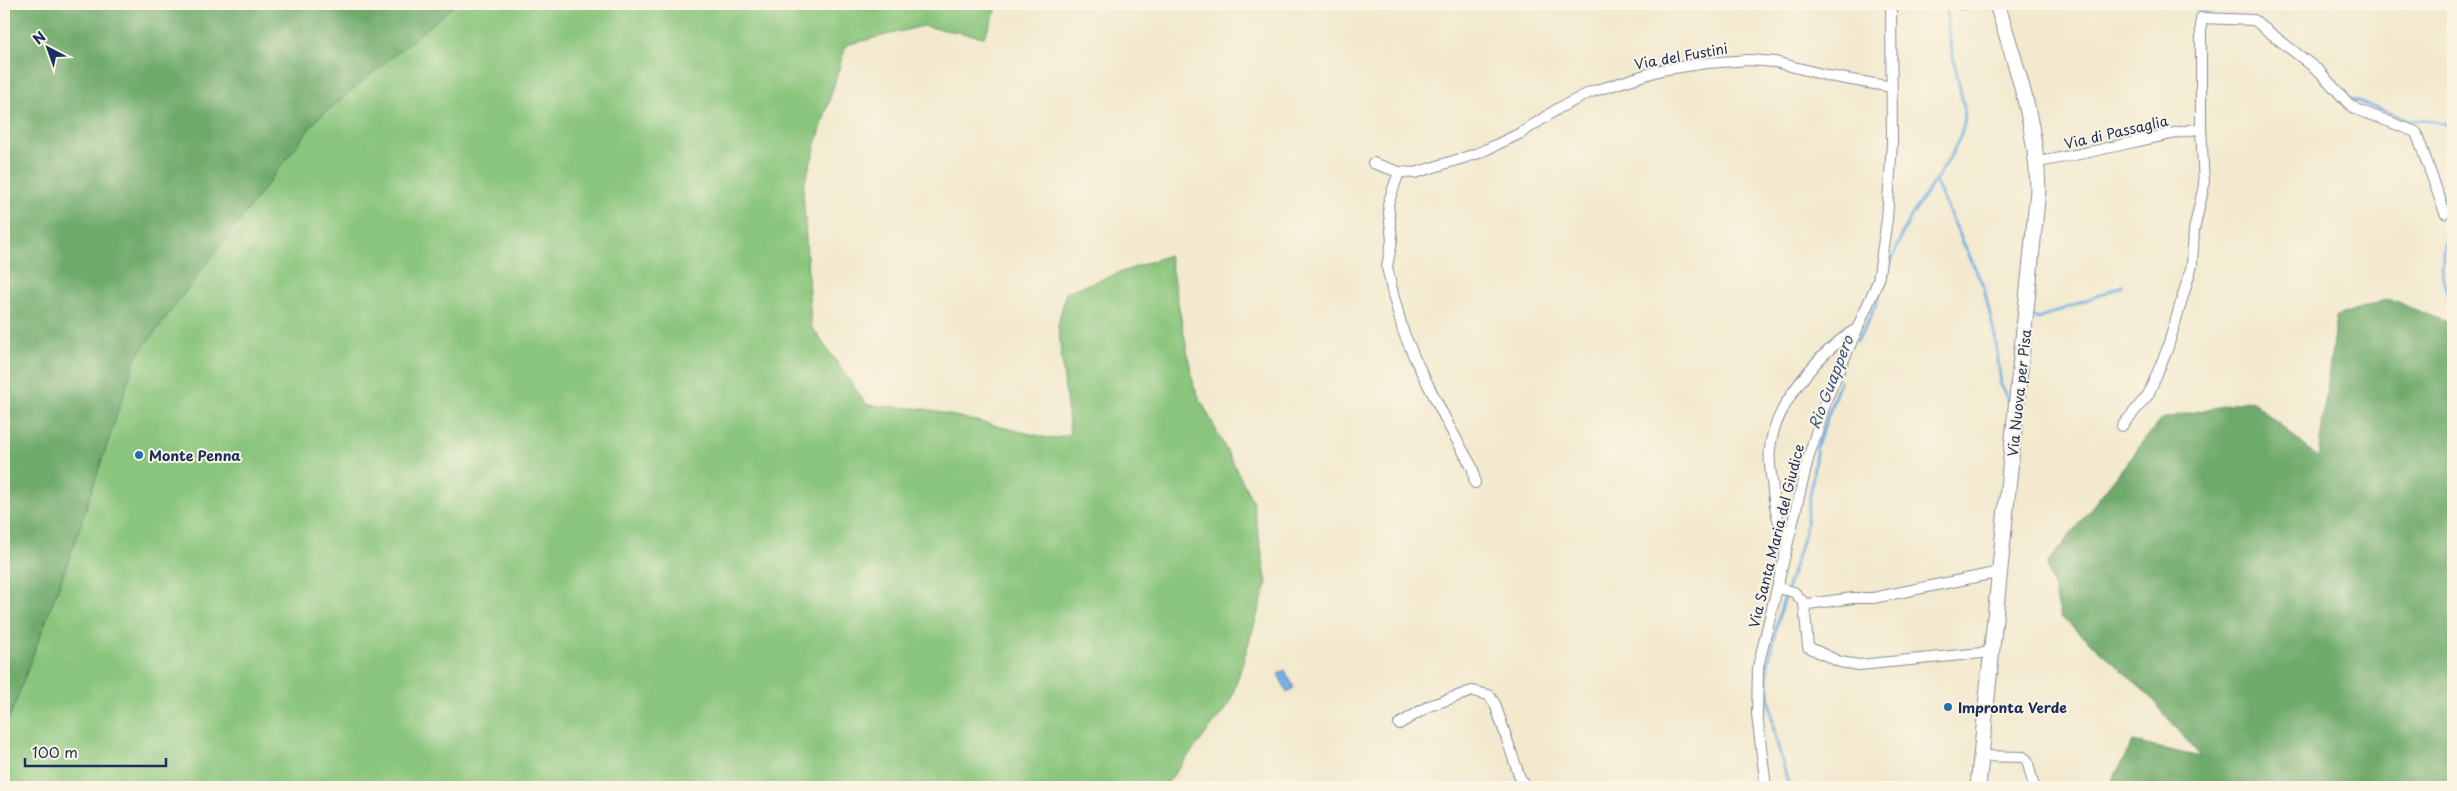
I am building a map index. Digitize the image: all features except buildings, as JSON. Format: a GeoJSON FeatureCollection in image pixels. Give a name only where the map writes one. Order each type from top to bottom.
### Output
{"type":"FeatureCollection","features":[{"type":"Feature","properties":{"kind":"main road","name":"Via Nuova per Pisa"},"geometry":{"type":"LineString","coordinates":[[1978,787],[2034,247],[2038,190],[2037,162],[2029,115],[1997,4]]}},
{"type":"Feature","properties":{"kind":"street","name":"Via Santa Maria del Giudice"},"geometry":{"type":"LineString","coordinates":[[1766,787],[1757,715],[1756,687],[1758,666],[1780,588],[1789,537],[1808,459],[1827,398],[1878,281],[1885,237],[1892,143],[1891,4]]}},
{"type":"Feature","properties":{"kind":"street"},"geometry":{"type":"LineString","coordinates":[[2122,426],[2148,395],[2167,350],[2192,265],[2194,230],[2204,185],[2201,128],[2200,18],[2254,20],[2320,72],[2348,103],[2356,109],[2416,132],[2445,214]]}},
{"type":"Feature","properties":{"kind":"street","name":"Via del Fustini"},"geometry":{"type":"LineString","coordinates":[[1373,163],[1399,172],[1415,173],[1479,153],[1521,132],[1559,108],[1591,92],[1661,70],[1706,63],[1749,60],[1798,66],[1829,76],[1892,87]]}},
{"type":"Feature","properties":{"kind":"street","name":"Via di Passaglia"},"geometry":{"type":"LineString","coordinates":[[2037,162],[2107,149],[2166,133],[2201,128]]}},
{"type":"Feature","properties":{"kind":"street"},"geometry":{"type":"LineString","coordinates":[[1399,172],[1388,204],[1392,240],[1387,267],[1393,294],[1403,331],[1415,359],[1473,468],[1475,483]]}},
{"type":"Feature","properties":{"kind":"street"},"geometry":{"type":"LineString","coordinates":[[1789,537],[1782,530],[1774,500],[1770,449],[1780,414],[1787,399],[1825,353],[1841,338],[1858,328]]}},
{"type":"Feature","properties":{"kind":"street"},"geometry":{"type":"LineString","coordinates":[[1804,603],[1873,598],[2000,572]]}},
{"type":"Feature","properties":{"kind":"street"},"geometry":{"type":"LineString","coordinates":[[1780,588],[1794,592],[1804,603],[1808,647],[1840,662],[1859,665],[1992,652]]}},
{"type":"Feature","properties":{"kind":"street"},"geometry":{"type":"LineString","coordinates":[[1399,724],[1429,706],[1472,691],[1489,695],[1496,704],[1520,778],[1527,787]]}},
{"type":"Feature","properties":{"kind":"street"},"geometry":{"type":"LineString","coordinates":[[1981,756],[2023,757],[2027,760],[2034,787]]}},
{"type":"Feature","properties":{"kind":"green space"},"geometry":{"type":"Polygon","coordinates":[[[4,4],[456,4],[316,120],[136,357],[69,559],[4,732],[4,4]]]}},
{"type":"Feature","properties":{"kind":"green space"},"geometry":{"type":"Polygon","coordinates":[[[456,4],[999,4],[984,37],[923,26],[846,45],[803,188],[811,326],[867,405],[925,409],[1052,439],[1070,434],[1058,325],[1066,292],[1169,255],[1194,387],[1253,502],[1267,584],[1230,703],[1164,787],[4,787],[4,732],[69,559],[136,357],[316,120],[456,4]]]}},
{"type":"Feature","properties":{"kind":"green space"},"geometry":{"type":"Polygon","coordinates":[[[2388,299],[2453,324],[2453,787],[2113,787],[2112,780],[2133,742],[2201,757],[2145,691],[2061,617],[2047,564],[2161,419],[2251,400],[2318,457],[2336,316],[2388,299]]]}},
{"type":"Feature","properties":{"kind":"water"},"geometry":{"type":"Polygon","coordinates":[[[1285,670],[1294,688],[1287,692],[1278,674],[1285,670]]]}},
{"type":"Feature","properties":{"kind":"waterway","name":"Rio Guappero"},"geometry":{"type":"LineString","coordinates":[[1857,341],[1872,312],[1908,222],[1954,151],[1964,124],[1963,105],[1949,38],[1947,4]]}},
{"type":"Feature","properties":{"kind":"waterway"},"geometry":{"type":"LineString","coordinates":[[2191,4],[2195,8],[2211,14]]}},
{"type":"Feature","properties":{"kind":"waterway"},"geometry":{"type":"LineString","coordinates":[[2293,47],[2310,55],[2323,69]]}},
{"type":"Feature","properties":{"kind":"waterway"},"geometry":{"type":"LineString","coordinates":[[2347,97],[2408,120],[2436,121],[2453,126]]}},
{"type":"Feature","properties":{"kind":"waterway"},"geometry":{"type":"LineString","coordinates":[[1936,183],[1984,288],[1995,336],[2001,385],[2010,405]]}},
{"type":"Feature","properties":{"kind":"waterway"},"geometry":{"type":"LineString","coordinates":[[2440,188],[2453,205]]}},
{"type":"Feature","properties":{"kind":"waterway"},"geometry":{"type":"LineString","coordinates":[[2451,204],[2442,265],[2443,279],[2453,313]]}},
{"type":"Feature","properties":{"kind":"waterway"},"geometry":{"type":"LineString","coordinates":[[2034,317],[2038,319],[2122,286]]}},
{"type":"Feature","properties":{"kind":"waterway","name":"Rio Guappero"},"geometry":{"type":"LineString","coordinates":[[1789,787],[1774,731],[1767,680],[1768,665],[1778,619],[1805,532],[1817,446],[1840,381]]}},
{"type":"Feature","properties":{"kind":"place","name":"Monte Penna"},"geometry":{"type":"Point","coordinates":[139,455]}},
{"type":"Feature","properties":{"kind":"place","name":"Impronta Verde"},"geometry":{"type":"Point","coordinates":[1948,707]}}]}
